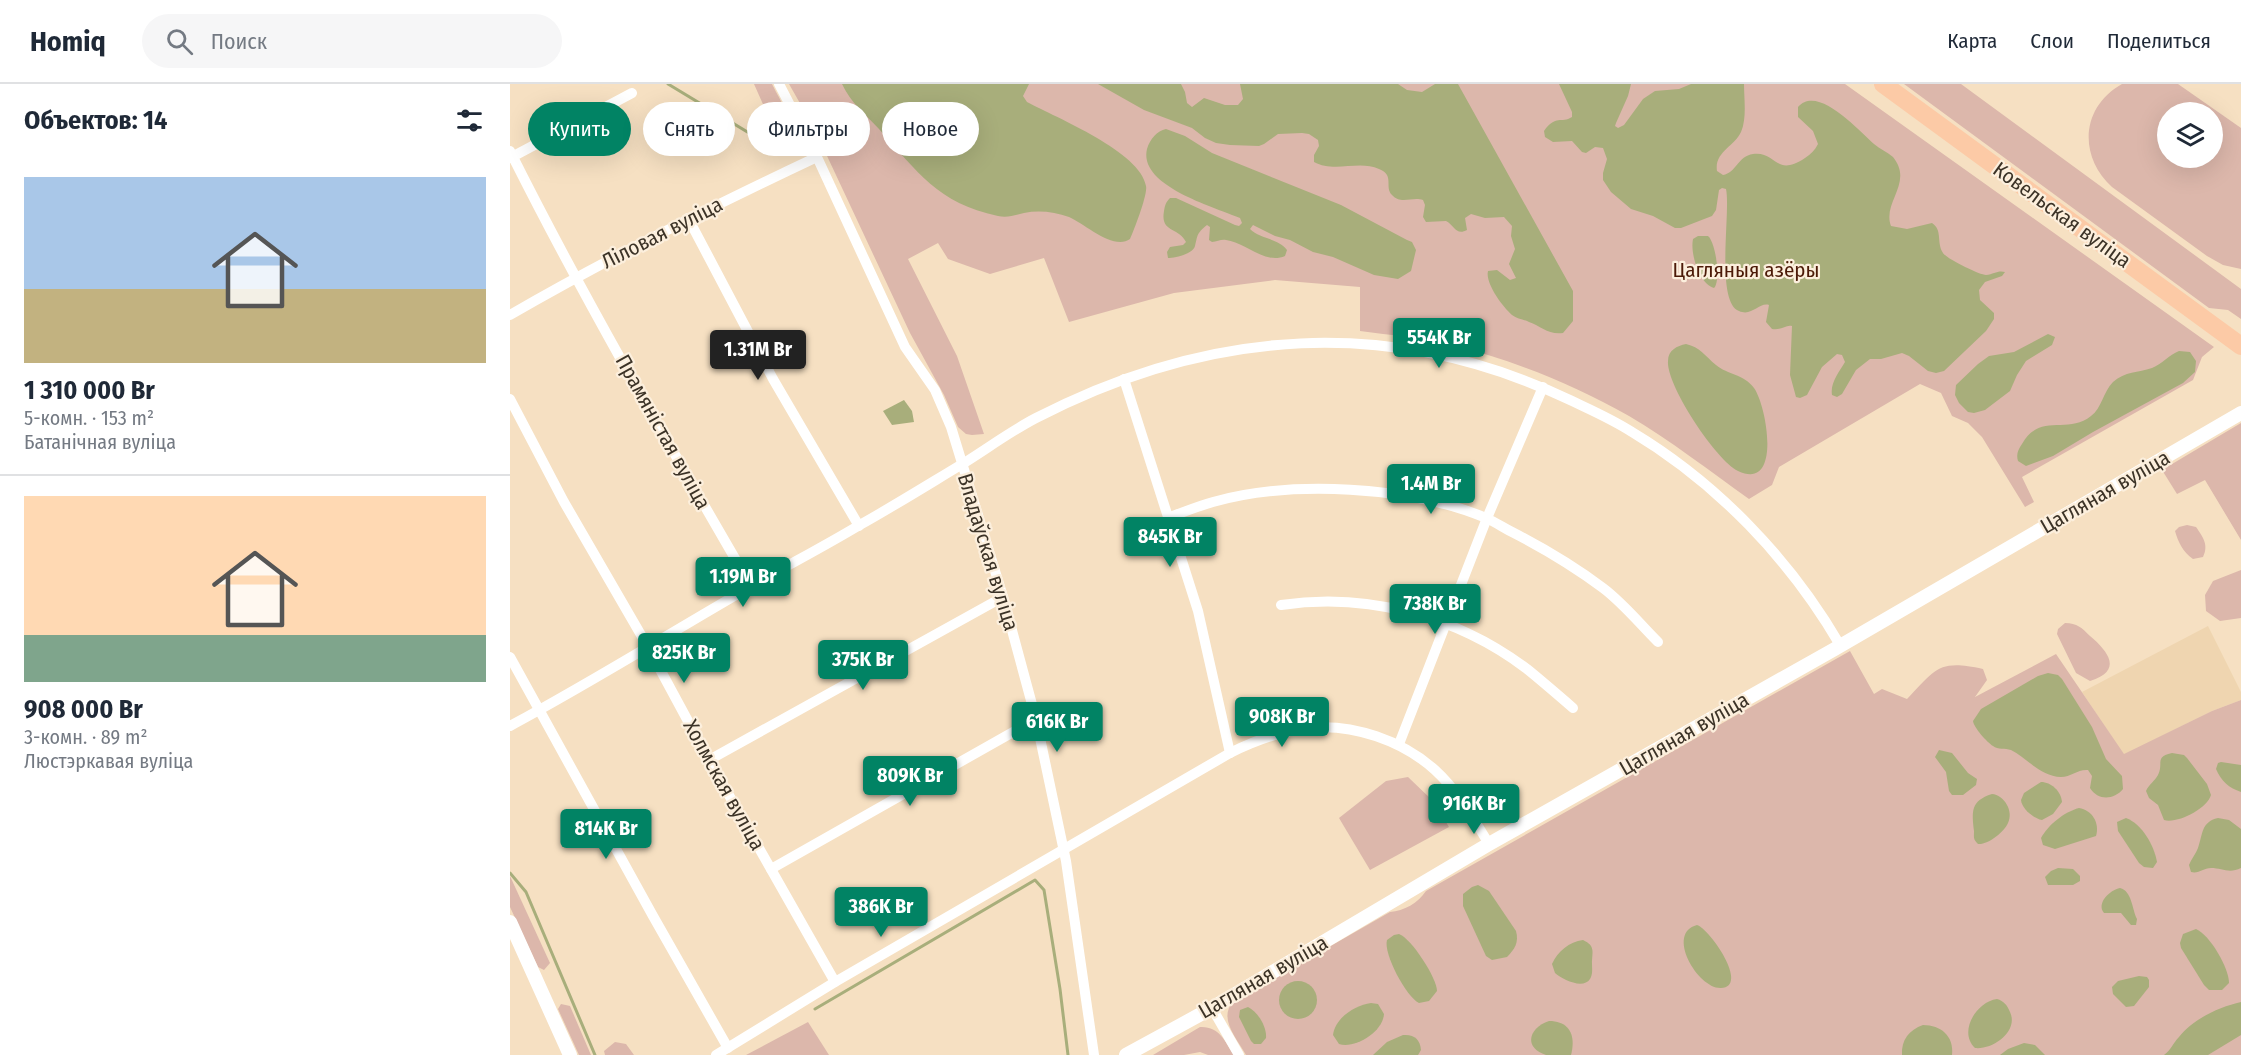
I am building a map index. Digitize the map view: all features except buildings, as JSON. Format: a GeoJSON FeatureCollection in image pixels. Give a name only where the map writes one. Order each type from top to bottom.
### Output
{"type":"FeatureCollection","features":[{"type":"Feature","properties":{"kind":"highway","name":"Ковельская вуліца"},"geometry":{"type":"LineString","coordinates":[[1883,84],[2241,346]]}},
{"type":"Feature","properties":{"kind":"street","name":"Владаўская вуліца"},"geometry":{"type":"LineString","coordinates":[[778,84],[817,157],[905,347],[935,390],[944,408],[1003,597],[1035,719],[1063,849],[1094,1055]]}},
{"type":"Feature","properties":{"kind":"street"},"geometry":{"type":"LineString","coordinates":[[511,155],[632,93]]}},
{"type":"Feature","properties":{"kind":"street","name":"Прамяністая вуліца"},"geometry":{"type":"LineString","coordinates":[[511,155],[666,439],[751,586]]}},
{"type":"Feature","properties":{"kind":"street","name":"Ліловая вуліца"},"geometry":{"type":"LineString","coordinates":[[510,315],[687,218],[817,157]]}},
{"type":"Feature","properties":{"kind":"street"},"geometry":{"type":"LineString","coordinates":[[687,218],[773,379],[859,526]]}},
{"type":"Feature","properties":{"kind":"street"},"geometry":{"type":"LineString","coordinates":[[510,726],[859,526],[1036,418],[1124,379],[1155,368],[1202,356],[1275,345],[1326,343],[1417,350],[1496,369],[1543,387],[1632,432],[1671,457],[1724,500],[1788,569],[1840,645]]}},
{"type":"Feature","properties":{"kind":"street"},"geometry":{"type":"LineString","coordinates":[[1124,379],[1170,517],[1198,611],[1230,753]]}},
{"type":"Feature","properties":{"kind":"street"},"geometry":{"type":"LineString","coordinates":[[1399,744],[1487,518],[1543,387]]}},
{"type":"Feature","properties":{"kind":"street","name":"Холмская вуліца"},"geometry":{"type":"LineString","coordinates":[[510,399],[564,502],[648,647],[708,760],[835,982]]}},
{"type":"Feature","properties":{"kind":"street","name":"Цагляная вуліца"},"geometry":{"type":"LineString","coordinates":[[1126,1055],[1212,1008],[1489,844],[1840,645],[2241,413]]}},
{"type":"Feature","properties":{"kind":"street"},"geometry":{"type":"LineString","coordinates":[[1170,517],[1214,502],[1299,489],[1358,490],[1432,501],[1487,518],[1549,552],[1605,589],[1658,642]]}},
{"type":"Feature","properties":{"kind":"street"},"geometry":{"type":"LineString","coordinates":[[708,760],[1003,597]]}},
{"type":"Feature","properties":{"kind":"street"},"geometry":{"type":"LineString","coordinates":[[1281,605],[1310,601],[1383,605],[1446,624],[1495,648],[1526,668],[1573,708]]}},
{"type":"Feature","properties":{"kind":"street"},"geometry":{"type":"LineString","coordinates":[[510,657],[728,1048]]}},
{"type":"Feature","properties":{"kind":"street"},"geometry":{"type":"LineString","coordinates":[[771,869],[1035,719]]}},
{"type":"Feature","properties":{"kind":"street"},"geometry":{"type":"LineString","coordinates":[[716,1055],[835,982],[1230,753],[1284,732],[1309,728],[1332,728],[1359,732],[1399,744],[1435,770],[1463,801],[1489,844]]}},
{"type":"Feature","properties":{"kind":"street"},"geometry":{"type":"LineString","coordinates":[[510,922],[570,1055]]}},
{"type":"Feature","properties":{"kind":"street"},"geometry":{"type":"LineString","coordinates":[[1212,1008],[1239,1055]]}},
{"type":"Feature","properties":{"kind":"shaded area"},"geometry":{"type":"Polygon","coordinates":[[[842,84],[1029,84],[1023,96],[1027,102],[1096,137],[1130,161],[1141,173],[1146,186],[1145,196],[1130,239],[1116,242],[1099,235],[1069,217],[1047,212],[1002,217],[959,203],[930,184],[903,156],[979,156],[979,102],[882,102],[882,132],[870,120],[870,102],[853,102],[842,84]]]}},
{"type":"Feature","properties":{"kind":"shaded area"},"geometry":{"type":"Polygon","coordinates":[[[1098,84],[1181,84],[1187,103],[1192,107],[1204,98],[1225,105],[1238,105],[1243,99],[1240,84],[1398,84],[1407,90],[1422,92],[1435,84],[1458,84],[1573,291],[1573,321],[1563,333],[1549,331],[1512,315],[1495,294],[1489,282],[1488,271],[1497,270],[1510,280],[1516,278],[1509,264],[1515,249],[1511,236],[1512,226],[1504,217],[1485,218],[1471,214],[1465,218],[1467,230],[1463,232],[1458,231],[1446,221],[1426,222],[1423,217],[1425,205],[1423,200],[1396,198],[1390,192],[1387,174],[1379,169],[1363,166],[1330,166],[1314,162],[1314,155],[1319,146],[1318,140],[1309,134],[1278,134],[1259,146],[1216,143],[1192,128],[1144,110],[1098,84]]]}},
{"type":"Feature","properties":{"kind":"shaded area"},"geometry":{"type":"Polygon","coordinates":[[[1559,84],[1631,84],[1615,126],[1618,128],[1624,125],[1643,99],[1655,91],[1679,89],[1691,84],[1744,84],[1743,127],[1738,137],[1719,159],[1717,171],[1723,175],[1731,171],[1748,155],[1761,154],[1782,165],[1795,163],[1805,158],[1818,144],[1813,131],[1798,117],[1798,107],[1806,101],[1816,101],[1827,105],[1893,157],[1899,166],[1899,184],[1890,209],[1891,226],[1907,229],[1932,223],[1937,229],[1943,253],[1951,259],[1986,275],[2005,272],[2002,276],[1985,282],[1979,290],[1980,300],[1994,313],[1994,319],[1986,331],[1944,371],[1936,373],[1928,371],[1902,353],[1881,359],[1870,359],[1856,370],[1842,394],[1837,397],[1832,395],[1832,386],[1845,362],[1842,355],[1837,354],[1822,367],[1807,395],[1796,397],[1790,375],[1792,326],[1772,329],[1766,322],[1769,305],[1744,312],[1739,311],[1732,304],[1728,291],[1725,255],[1726,189],[1719,190],[1716,210],[1712,216],[1681,228],[1675,228],[1653,216],[1631,209],[1611,192],[1603,180],[1607,159],[1603,148],[1595,147],[1586,153],[1582,152],[1572,141],[1553,142],[1545,137],[1544,131],[1552,123],[1572,117],[1572,112],[1559,84]]]}},
{"type":"Feature","properties":{"kind":"shaded area"},"geometry":{"type":"Polygon","coordinates":[[[1166,129],[1185,136],[1212,153],[1341,205],[1412,242],[1416,250],[1411,271],[1398,279],[1374,275],[1333,257],[1313,252],[1253,225],[1250,229],[1254,232],[1283,246],[1287,250],[1285,256],[1270,258],[1226,240],[1212,242],[1209,240],[1210,227],[1207,225],[1199,233],[1194,249],[1168,258],[1167,252],[1170,247],[1183,245],[1186,242],[1165,223],[1164,209],[1170,198],[1176,198],[1235,225],[1239,226],[1242,223],[1240,218],[1181,193],[1154,174],[1147,162],[1147,149],[1154,136],[1166,129]]]}},
{"type":"Feature","properties":{"kind":"shaded area"},"geometry":{"type":"Polygon","coordinates":[[[1698,236],[1708,236],[1713,246],[1717,270],[1714,288],[1704,281],[1694,260],[1693,239],[1698,236]]]}},
{"type":"Feature","properties":{"kind":"shaded area"},"geometry":{"type":"Polygon","coordinates":[[[2048,334],[2055,337],[2052,345],[2026,361],[2010,391],[1985,410],[1974,413],[1968,412],[1959,403],[1955,395],[1956,385],[1978,364],[1989,356],[2014,352],[2048,334]]]}},
{"type":"Feature","properties":{"kind":"shaded area"},"geometry":{"type":"Polygon","coordinates":[[[1686,344],[1699,350],[1721,368],[1746,380],[1754,388],[1763,412],[1767,444],[1766,459],[1761,469],[1752,474],[1738,471],[1718,453],[1683,403],[1675,387],[1668,361],[1674,349],[1686,344]]]}},
{"type":"Feature","properties":{"kind":"shaded area"},"geometry":{"type":"Polygon","coordinates":[[[2179,351],[2190,352],[2196,361],[2195,372],[2183,383],[2053,456],[2026,466],[2018,461],[2018,450],[2029,434],[2045,426],[2082,421],[2095,413],[2110,386],[2118,378],[2152,368],[2179,351]]]}},
{"type":"Feature","properties":{"kind":"shaded area"},"geometry":{"type":"Polygon","coordinates":[[[904,400],[912,411],[914,422],[892,425],[883,411],[904,400]]]}},
{"type":"Feature","properties":{"kind":"shaded area"},"geometry":{"type":"Polygon","coordinates":[[[2208,626],[2241,692],[2241,700],[2212,711],[2124,755],[2082,692],[2208,626]]]}},
{"type":"Feature","properties":{"kind":"shaded area"},"geometry":{"type":"Polygon","coordinates":[[[2048,673],[2058,675],[2062,679],[2092,727],[2106,759],[2122,776],[2123,789],[2119,793],[2106,798],[2097,795],[2090,788],[2092,776],[2088,770],[2061,777],[2047,774],[2011,750],[1993,746],[1976,727],[1973,721],[1981,709],[2038,676],[2048,673]]]}},
{"type":"Feature","properties":{"kind":"shaded area"},"geometry":{"type":"Polygon","coordinates":[[[1939,750],[1952,753],[1968,773],[1977,779],[1976,785],[1963,795],[1952,795],[1949,791],[1946,772],[1935,757],[1939,750]]]}},
{"type":"Feature","properties":{"kind":"shaded area"},"geometry":{"type":"Polygon","coordinates":[[[2172,753],[2184,755],[2187,758],[2207,784],[2211,795],[2198,810],[2184,818],[2170,821],[2164,820],[2158,805],[2149,798],[2146,791],[2160,771],[2163,756],[2172,753]]]}},
{"type":"Feature","properties":{"kind":"shaded area"},"geometry":{"type":"Polygon","coordinates":[[[2218,763],[2241,765],[2241,792],[2229,786],[2220,777],[2216,769],[2218,763]]]}},
{"type":"Feature","properties":{"kind":"shaded area"},"geometry":{"type":"Polygon","coordinates":[[[2041,782],[2055,788],[2062,802],[2053,814],[2042,820],[2028,813],[2021,800],[2024,793],[2041,782]]]}},
{"type":"Feature","properties":{"kind":"shaded area"},"geometry":{"type":"Polygon","coordinates":[[[1992,794],[2000,797],[2007,804],[2010,818],[2006,827],[1999,834],[1978,844],[1974,837],[1974,808],[1980,800],[1992,794]]]}},
{"type":"Feature","properties":{"kind":"shaded area"},"geometry":{"type":"Polygon","coordinates":[[[2079,808],[2088,811],[2094,818],[2097,826],[2096,836],[2055,849],[2043,845],[2041,838],[2052,824],[2079,808]]]}},
{"type":"Feature","properties":{"kind":"shaded area"},"geometry":{"type":"Polygon","coordinates":[[[2126,818],[2142,830],[2150,842],[2157,862],[2153,868],[2144,867],[2139,863],[2118,831],[2117,822],[2126,818]]]}},
{"type":"Feature","properties":{"kind":"shaded area"},"geometry":{"type":"Polygon","coordinates":[[[2218,818],[2229,820],[2241,829],[2241,868],[2229,871],[2211,868],[2191,872],[2189,865],[2204,829],[2208,822],[2218,818]]]}},
{"type":"Feature","properties":{"kind":"shaded area"},"geometry":{"type":"Polygon","coordinates":[[[2058,868],[2073,869],[2080,876],[2080,881],[2073,885],[2048,885],[2045,877],[2058,868]]]}},
{"type":"Feature","properties":{"kind":"shaded area"},"geometry":{"type":"Polygon","coordinates":[[[1478,885],[1489,891],[1516,931],[1516,945],[1507,957],[1492,960],[1486,956],[1463,906],[1463,894],[1478,885]]]}},
{"type":"Feature","properties":{"kind":"shaded area"},"geometry":{"type":"Polygon","coordinates":[[[2120,888],[2129,896],[2137,919],[2136,925],[2131,925],[2121,913],[2104,913],[2102,909],[2105,897],[2120,888]]]}},
{"type":"Feature","properties":{"kind":"shaded area"},"geometry":{"type":"Polygon","coordinates":[[[1697,925],[1710,936],[1725,958],[1730,969],[1729,985],[1721,988],[1712,986],[1703,980],[1688,960],[1684,949],[1684,938],[1688,930],[1697,925]]]}},
{"type":"Feature","properties":{"kind":"shaded area"},"geometry":{"type":"Polygon","coordinates":[[[2196,929],[2213,945],[2226,969],[2229,983],[2222,990],[2209,990],[2204,985],[2181,948],[2183,934],[2196,929]]]}},
{"type":"Feature","properties":{"kind":"shaded area"},"geometry":{"type":"Polygon","coordinates":[[[1399,934],[1416,950],[1433,977],[1437,991],[1429,1001],[1419,1003],[1414,999],[1402,984],[1392,964],[1388,954],[1387,940],[1399,934]]]}},
{"type":"Feature","properties":{"kind":"shaded area"},"geometry":{"type":"Polygon","coordinates":[[[1583,940],[1590,945],[1592,950],[1592,973],[1587,982],[1578,984],[1555,973],[1552,964],[1564,948],[1583,940]]]}},
{"type":"Feature","properties":{"kind":"shaded area"},"geometry":{"type":"Polygon","coordinates":[[[2139,976],[2147,977],[2149,987],[2134,1006],[2126,1007],[2113,994],[2112,987],[2118,981],[2139,976]]]}},
{"type":"Feature","properties":{"kind":"shaded area"},"geometry":{"type":"Polygon","coordinates":[[[1298,981],[1311,987],[1317,1000],[1311,1013],[1298,1019],[1285,1013],[1279,1000],[1285,987],[1298,981]]]}},
{"type":"Feature","properties":{"kind":"shaded area"},"geometry":{"type":"Polygon","coordinates":[[[1997,999],[2003,1002],[2009,1010],[2012,1019],[2011,1026],[2003,1038],[1989,1046],[1975,1048],[1968,1034],[1972,1019],[1982,1006],[1997,999]]]}},
{"type":"Feature","properties":{"kind":"shaded area"},"geometry":{"type":"Polygon","coordinates":[[[2241,1002],[2241,1035],[2208,1055],[2164,1055],[2177,1039],[2199,1019],[2241,1002]]]}},
{"type":"Feature","properties":{"kind":"shaded area"},"geometry":{"type":"Polygon","coordinates":[[[1378,1004],[1384,1014],[1379,1027],[1367,1038],[1353,1044],[1339,1044],[1333,1035],[1338,1023],[1347,1013],[1359,1006],[1378,1004]]]}},
{"type":"Feature","properties":{"kind":"shaded area"},"geometry":{"type":"Polygon","coordinates":[[[1248,1007],[1258,1016],[1265,1029],[1266,1038],[1261,1044],[1254,1044],[1251,1041],[1239,1017],[1240,1010],[1248,1007]]]}},
{"type":"Feature","properties":{"kind":"shaded area"},"geometry":{"type":"Polygon","coordinates":[[[1549,1021],[1562,1024],[1570,1031],[1573,1042],[1571,1055],[1546,1055],[1534,1047],[1531,1042],[1533,1032],[1549,1021]]]}},
{"type":"Feature","properties":{"kind":"shaded area"},"geometry":{"type":"Polygon","coordinates":[[[1923,1025],[1941,1029],[1945,1033],[1951,1042],[1952,1055],[1902,1055],[1907,1036],[1923,1025]]]}},
{"type":"Feature","properties":{"kind":"shaded area"},"geometry":{"type":"Polygon","coordinates":[[[1403,1035],[1413,1036],[1418,1040],[1421,1050],[1418,1055],[1373,1055],[1387,1042],[1403,1035]]]}},
{"type":"Feature","properties":{"kind":"shaded area"},"geometry":{"type":"Polygon","coordinates":[[[2024,1043],[2035,1045],[2045,1055],[2000,1055],[2008,1049],[2024,1043]]]}},
{"type":"Feature","properties":{"kind":"green space"},"geometry":{"type":"Polygon","coordinates":[[[754,84],[772,84],[781,102],[762,102],[754,84]]]}},
{"type":"Feature","properties":{"kind":"green space","name":"Цагляныя азёры"},"geometry":{"type":"Polygon","coordinates":[[[789,84],[1845,84],[2214,347],[2202,357],[2193,380],[2022,477],[2034,502],[2025,507],[1982,437],[1968,423],[1952,416],[1941,393],[1920,384],[1779,467],[1772,485],[1749,499],[1645,426],[1608,404],[1564,383],[1497,358],[1451,345],[1360,331],[1360,287],[1275,280],[1174,293],[1069,322],[1044,258],[990,274],[948,259],[938,243],[908,259],[957,356],[984,434],[966,434],[958,427],[944,395],[910,333],[827,156],[870,156],[870,102],[799,102],[789,84]]]}},
{"type":"Feature","properties":{"kind":"green space"},"geometry":{"type":"Polygon","coordinates":[[[1904,84],[1961,84],[2241,289],[2241,319],[2228,310],[2209,308],[1904,84]]]}},
{"type":"Feature","properties":{"kind":"green space"},"geometry":{"type":"Polygon","coordinates":[[[2122,84],[2178,84],[2204,102],[2157,102],[2157,168],[2223,168],[2223,115],[2241,128],[2241,269],[2223,265],[2207,256],[2112,187],[2101,175],[2093,161],[2089,147],[2089,132],[2098,105],[2122,84]]]}},
{"type":"Feature","properties":{"kind":"green space"},"geometry":{"type":"Polygon","coordinates":[[[2241,423],[2241,540],[2205,480],[2177,494],[2162,470],[2241,423]]]}},
{"type":"Feature","properties":{"kind":"green space"},"geometry":{"type":"Polygon","coordinates":[[[2187,525],[2196,527],[2203,538],[2205,549],[2203,557],[2193,559],[2179,543],[2175,531],[2187,525]]]}},
{"type":"Feature","properties":{"kind":"green space"},"geometry":{"type":"Polygon","coordinates":[[[2241,570],[2241,618],[2220,621],[2206,611],[2205,595],[2213,581],[2241,570]]]}},
{"type":"Feature","properties":{"kind":"green space"},"geometry":{"type":"Polygon","coordinates":[[[2065,623],[2082,628],[2103,648],[2110,661],[2107,672],[2090,681],[2076,673],[2057,634],[2058,629],[2065,623]]]}},
{"type":"Feature","properties":{"kind":"green space"},"geometry":{"type":"Polygon","coordinates":[[[1850,651],[1874,694],[1882,689],[1907,699],[1932,674],[1947,666],[1983,669],[1987,680],[1975,697],[2056,654],[2124,754],[2212,711],[2241,700],[2241,1055],[1246,1055],[1228,1022],[1227,1015],[1233,1002],[1390,912],[1410,906],[1426,891],[1850,651]]]}},
{"type":"Feature","properties":{"kind":"green space"},"geometry":{"type":"Polygon","coordinates":[[[1408,777],[1433,801],[1449,827],[1370,870],[1339,818],[1386,781],[1408,777]]]}},
{"type":"Feature","properties":{"kind":"green space"},"geometry":{"type":"Polygon","coordinates":[[[510,876],[550,963],[544,970],[538,967],[510,907],[510,876]]]}},
{"type":"Feature","properties":{"kind":"green space"},"geometry":{"type":"Polygon","coordinates":[[[561,1004],[570,1006],[591,1055],[579,1055],[558,1009],[561,1004]]]}},
{"type":"Feature","properties":{"kind":"green space"},"geometry":{"type":"Polygon","coordinates":[[[808,1022],[829,1055],[746,1055],[808,1022]]]}},
{"type":"Feature","properties":{"kind":"green space"},"geometry":{"type":"Polygon","coordinates":[[[1200,1027],[1207,1027],[1217,1032],[1234,1055],[1208,1055],[1200,1052],[1184,1055],[1153,1055],[1200,1027]]]}},
{"type":"Feature","properties":{"kind":"green space"},"geometry":{"type":"Polygon","coordinates":[[[615,1042],[626,1044],[634,1055],[605,1055],[604,1051],[615,1042]]]}},
{"type":"Feature","properties":{"kind":"waterway"},"geometry":{"type":"LineString","coordinates":[[668,84],[747,132]]}},
{"type":"Feature","properties":{"kind":"waterway"},"geometry":{"type":"LineString","coordinates":[[510,873],[526,892],[595,1055]]}},
{"type":"Feature","properties":{"kind":"waterway"},"geometry":{"type":"LineString","coordinates":[[815,1009],[1035,880],[1044,890],[1068,1055]]}}]}
